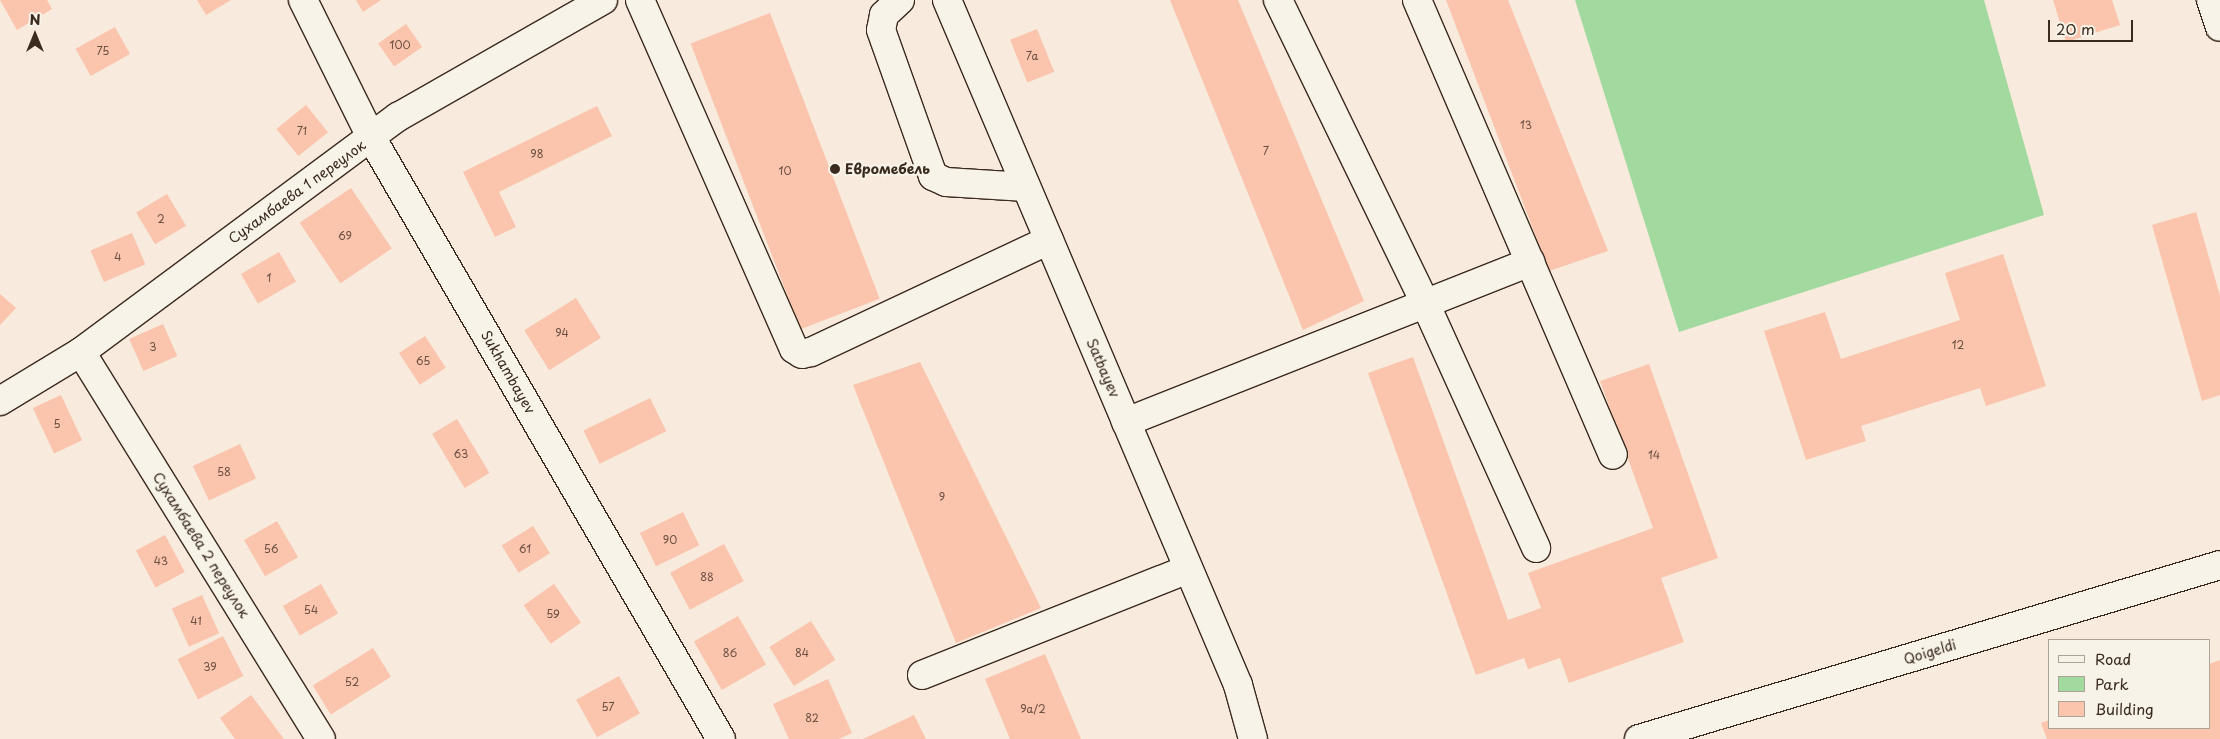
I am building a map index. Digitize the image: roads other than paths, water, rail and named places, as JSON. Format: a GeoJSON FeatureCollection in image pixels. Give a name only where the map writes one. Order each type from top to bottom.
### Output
{"type":"FeatureCollection","features":[{"type":"Feature","properties":{"kind":"street","name":"Sukhambayev"},"geometry":{"type":"LineString","coordinates":[[303,0],[371,137],[722,739]]}},
{"type":"Feature","properties":{"kind":"street","name":"Сухамбаева 1 переулок"},"geometry":{"type":"LineString","coordinates":[[0,401],[81,352],[398,117],[603,0]]}},
{"type":"Feature","properties":{"kind":"street"},"geometry":{"type":"LineString","coordinates":[[640,0],[794,349],[802,354],[812,352],[1049,240]]}},
{"type":"Feature","properties":{"kind":"street"},"geometry":{"type":"LineString","coordinates":[[900,0],[884,15],[880,30],[932,176],[946,182],[1026,187]]}},
{"type":"Feature","properties":{"kind":"street","name":"Satbayev"},"geometry":{"type":"LineString","coordinates":[[947,0],[1238,686],[1253,739]]}},
{"type":"Feature","properties":{"kind":"street"},"geometry":{"type":"LineString","coordinates":[[1278,0],[1425,303],[1536,548]]}},
{"type":"Feature","properties":{"kind":"street"},"geometry":{"type":"LineString","coordinates":[[1416,0],[1613,455]]}},
{"type":"Feature","properties":{"kind":"street"},"geometry":{"type":"LineString","coordinates":[[2211,0],[2220,27]]}},
{"type":"Feature","properties":{"kind":"street"},"geometry":{"type":"LineString","coordinates":[[1126,422],[1530,262]]}},
{"type":"Feature","properties":{"kind":"street","name":"Сухамбаева 2 переулок"},"geometry":{"type":"LineString","coordinates":[[81,352],[320,739]]}},
{"type":"Feature","properties":{"kind":"street","name":"Qoigeldi"},"geometry":{"type":"LineString","coordinates":[[1639,739],[2220,564]]}},
{"type":"Feature","properties":{"kind":"street"},"geometry":{"type":"LineString","coordinates":[[922,675],[1188,569]]}},
{"type":"Feature","properties":{"kind":"place","name":"Евромебель"},"geometry":{"type":"Point","coordinates":[835,169]}}]}
